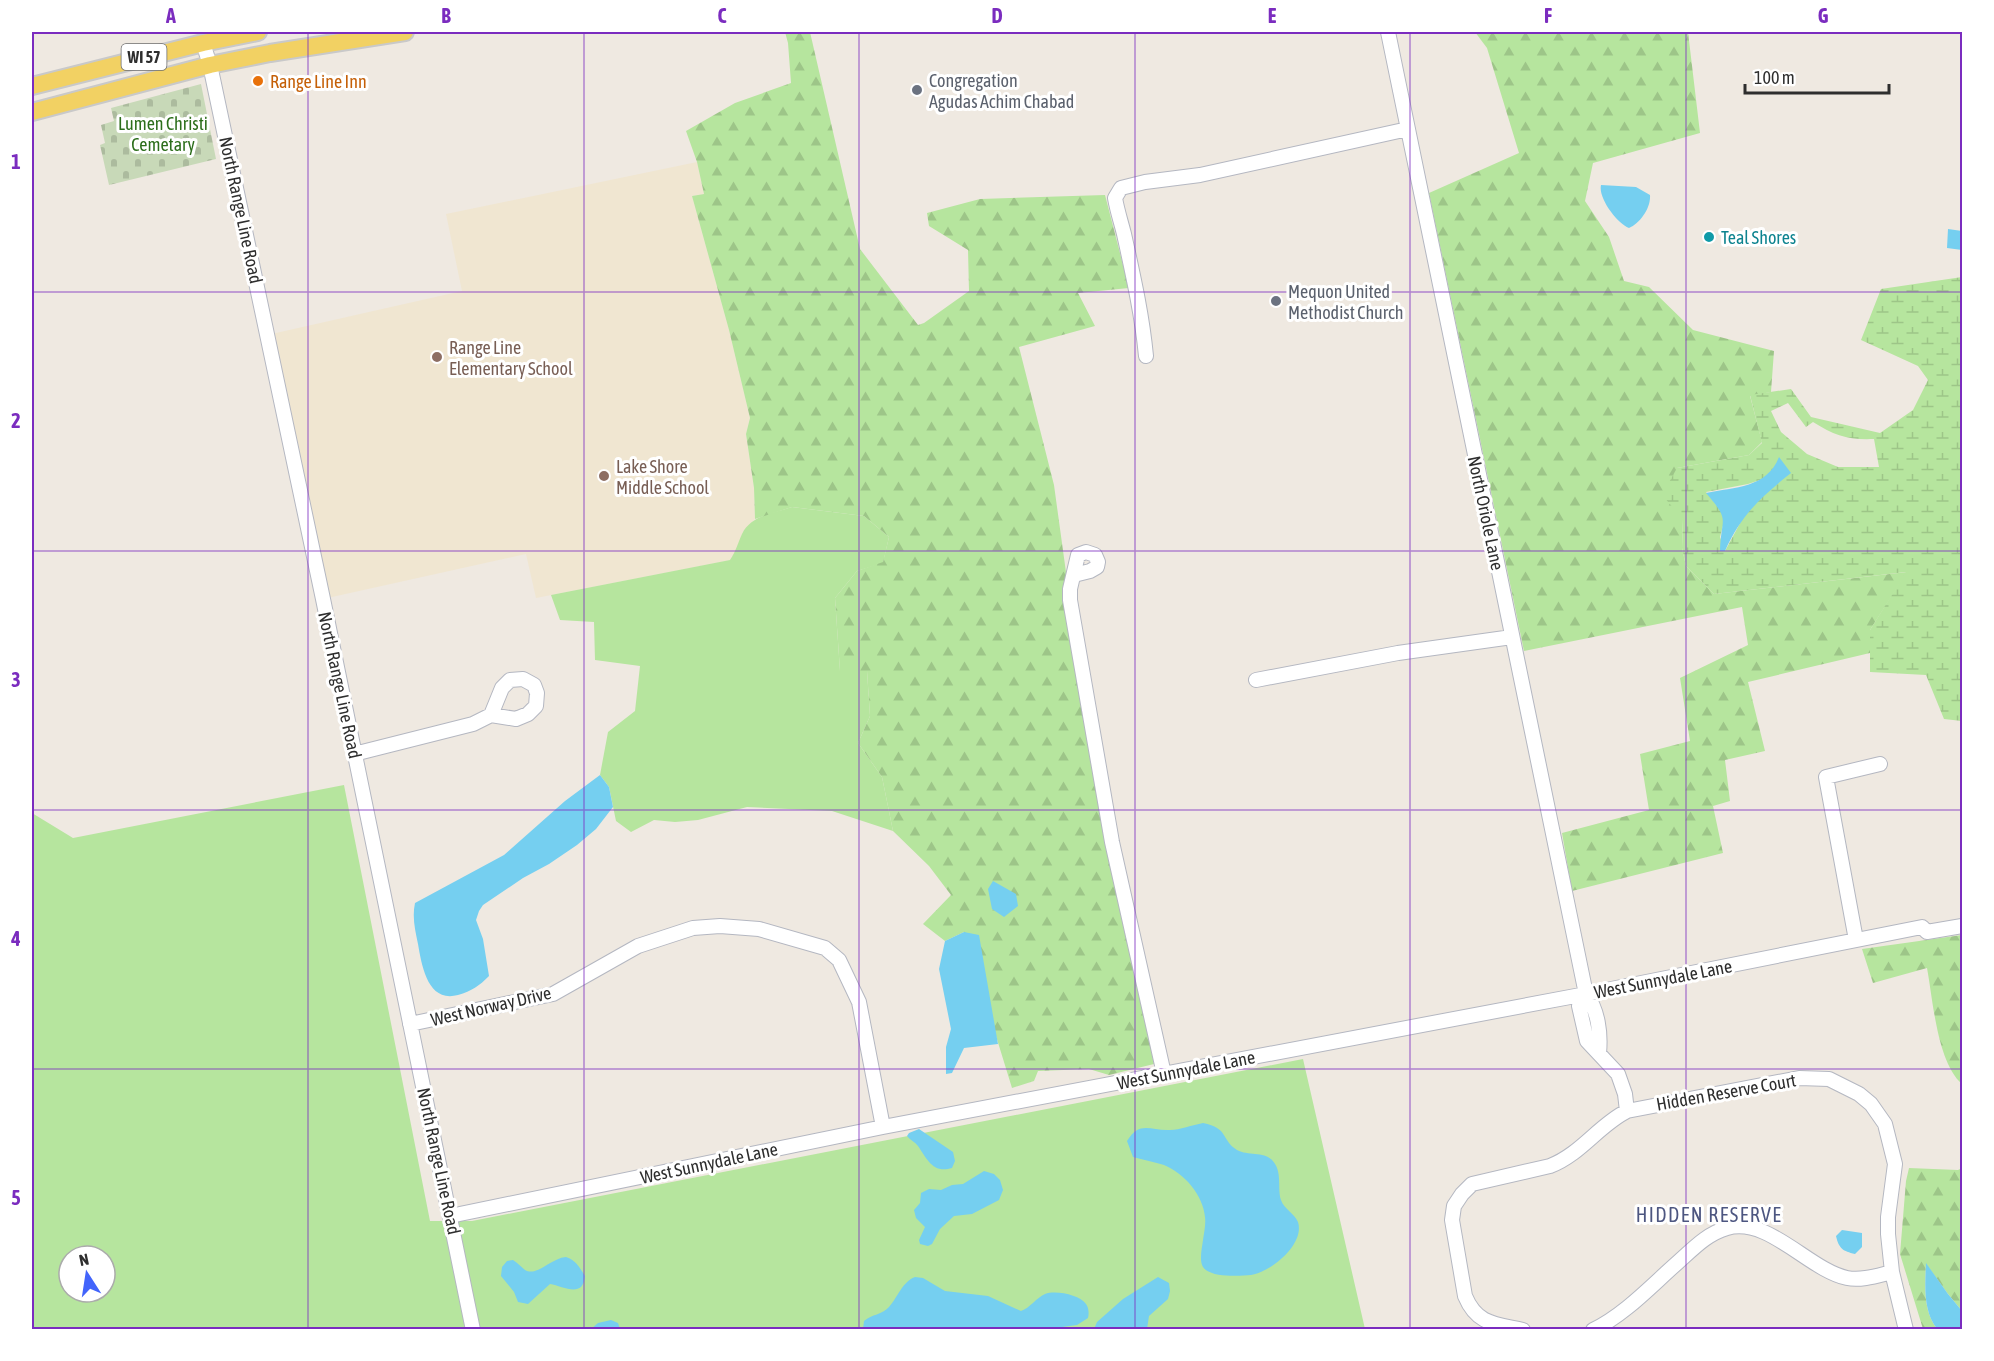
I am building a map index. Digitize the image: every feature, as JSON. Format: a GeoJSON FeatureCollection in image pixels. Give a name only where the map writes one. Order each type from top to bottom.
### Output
{"type":"FeatureCollection","features":[{"type":"Feature","properties":{"kind":"main road","name":"WI 57"},"geometry":{"type":"LineString","coordinates":[[32,86],[203,42],[258,32]]}},
{"type":"Feature","properties":{"kind":"main road","name":"WI 57"},"geometry":{"type":"LineString","coordinates":[[32,112],[210,66],[270,53],[405,32]]}},
{"type":"Feature","properties":{"kind":"street","name":"North Oriole Lane"},"geometry":{"type":"LineString","coordinates":[[1388,32],[1586,994],[1593,1004],[1600,1038],[1599,1053],[1618,1074],[1628,1110]]}},
{"type":"Feature","properties":{"kind":"street","name":"North Range Line Road"},"geometry":{"type":"LineString","coordinates":[[203,42],[210,66],[411,1024],[473,1329]]}},
{"type":"Feature","properties":{"kind":"street"},"geometry":{"type":"LineString","coordinates":[[1146,356],[1142,317],[1115,198],[1121,188],[1211,172],[1408,129]]}},
{"type":"Feature","properties":{"kind":"street"},"geometry":{"type":"LineString","coordinates":[[1074,576],[1070,589],[1070,600],[1110,830],[1164,1074]]}},
{"type":"Feature","properties":{"kind":"street"},"geometry":{"type":"LineString","coordinates":[[1256,680],[1398,653],[1512,638]]}},
{"type":"Feature","properties":{"kind":"street"},"geometry":{"type":"LineString","coordinates":[[354,754],[472,724],[491,715]]}},
{"type":"Feature","properties":{"kind":"street"},"geometry":{"type":"LineString","coordinates":[[1856,940],[1826,777],[1880,764]]}},
{"type":"Feature","properties":{"kind":"street","name":"West Norway Drive"},"geometry":{"type":"LineString","coordinates":[[411,1024],[553,994],[638,946],[693,928],[720,926],[759,929],[825,948],[839,960],[859,1002],[884,1127]]}},
{"type":"Feature","properties":{"kind":"street","name":"West Sunnydale Lane"},"geometry":{"type":"LineString","coordinates":[[450,1216],[884,1127],[1586,994],[1922,927],[1927,932],[1962,926]]}},
{"type":"Feature","properties":{"kind":"street","name":"Hidden Reserve Court"},"geometry":{"type":"LineString","coordinates":[[1628,1110],[1799,1078],[1829,1079],[1859,1094],[1871,1104],[1885,1124],[1895,1164],[1888,1234],[1893,1272],[1906,1329]]}},
{"type":"Feature","properties":{"kind":"street"},"geometry":{"type":"LineString","coordinates":[[1523,1329],[1486,1321],[1478,1317],[1470,1306],[1465,1296],[1452,1228],[1454,1206],[1472,1184],[1563,1161],[1613,1118],[1628,1110]]}},
{"type":"Feature","properties":{"kind":"street"},"geometry":{"type":"LineString","coordinates":[[1593,1329],[1622,1311],[1703,1239],[1731,1227],[1746,1227],[1767,1233],[1829,1271],[1847,1278],[1860,1279],[1893,1272]]}},
{"type":"Feature","properties":{"kind":"shaded area"},"geometry":{"type":"Polygon","coordinates":[[[697,162],[704,194],[692,196],[729,330],[750,418],[746,434],[754,488],[755,519],[743,532],[738,549],[731,560],[536,598],[526,554],[323,599],[267,335],[462,291],[446,214],[697,162]]]}},
{"type":"Feature","properties":{"kind":"green space"},"geometry":{"type":"Polygon","coordinates":[[[785,32],[810,32],[860,249],[918,325],[969,291],[968,250],[929,226],[927,213],[980,199],[1105,195],[1129,288],[1078,293],[1095,326],[1019,347],[1054,485],[1094,776],[1154,1064],[1109,1075],[1089,1069],[1038,1071],[1034,1081],[1012,1088],[964,932],[945,941],[923,924],[951,895],[929,866],[893,831],[882,777],[858,743],[870,716],[867,671],[840,671],[835,598],[857,571],[883,562],[889,537],[864,516],[792,507],[755,519],[754,488],[746,434],[750,418],[729,330],[692,196],[704,194],[697,162],[686,131],[735,103],[791,83],[785,32]]]}},
{"type":"Feature","properties":{"kind":"green space"},"geometry":{"type":"Polygon","coordinates":[[[1475,32],[1688,32],[1700,133],[1593,163],[1585,201],[1609,237],[1624,281],[1649,287],[1693,330],[1774,351],[1771,392],[1750,396],[1762,442],[1749,455],[1677,468],[1683,519],[1682,548],[1686,566],[1714,594],[1907,572],[1870,630],[1870,653],[1748,682],[1765,751],[1725,760],[1730,801],[1713,806],[1723,853],[1572,891],[1562,833],[1649,810],[1640,754],[1690,741],[1680,678],[1748,645],[1742,607],[1524,651],[1429,193],[1519,153],[1487,48],[1475,32]]]}},
{"type":"Feature","properties":{"kind":"green space","name":"Lumen Christi Cemetary"},"geometry":{"type":"Polygon","coordinates":[[[201,84],[216,159],[109,185],[100,145],[105,143],[101,125],[114,121],[111,108],[201,84]]]}},
{"type":"Feature","properties":{"kind":"green space"},"geometry":{"type":"Polygon","coordinates":[[[1962,277],[1962,721],[1944,719],[1926,675],[1870,672],[1870,630],[1906,572],[1714,594],[1686,566],[1682,548],[1683,519],[1662,495],[1677,468],[1749,455],[1762,443],[1750,395],[1791,389],[1811,417],[1880,433],[1913,410],[1928,380],[1918,366],[1861,340],[1881,289],[1962,277]],[[1788,403],[1771,411],[1781,432],[1807,454],[1838,467],[1879,467],[1874,439],[1842,436],[1813,422],[1806,427],[1788,403]],[[1774,469],[1763,479],[1706,492],[1722,512],[1724,522],[1720,537],[1725,551],[1745,514],[1763,496],[1774,469]]]}},
{"type":"Feature","properties":{"kind":"green space"},"geometry":{"type":"Polygon","coordinates":[[[792,507],[864,516],[889,537],[883,563],[857,571],[835,598],[840,671],[867,671],[870,716],[858,743],[882,777],[893,831],[832,811],[747,807],[698,820],[675,822],[654,820],[631,832],[616,821],[609,787],[600,775],[608,732],[635,711],[640,666],[595,660],[594,622],[560,620],[551,595],[730,560],[742,534],[751,523],[792,507]]]}},
{"type":"Feature","properties":{"kind":"green space"},"geometry":{"type":"Polygon","coordinates":[[[344,785],[430,1221],[472,1221],[1303,1059],[1365,1329],[32,1329],[32,813],[73,838],[344,785]]]}},
{"type":"Feature","properties":{"kind":"green space"},"geometry":{"type":"Polygon","coordinates":[[[1962,935],[1962,1084],[1947,1061],[1937,1030],[1927,968],[1873,983],[1862,949],[1962,935]]]}},
{"type":"Feature","properties":{"kind":"green space"},"geometry":{"type":"Polygon","coordinates":[[[1909,1168],[1958,1170],[1962,1168],[1962,1311],[1926,1264],[1927,1307],[1937,1329],[1923,1329],[1900,1254],[1909,1168]]]}},
{"type":"Feature","properties":{"kind":"water"},"geometry":{"type":"Polygon","coordinates":[[[1601,185],[1636,187],[1650,195],[1649,205],[1641,219],[1629,228],[1619,221],[1605,203],[1601,185]]]}},
{"type":"Feature","properties":{"kind":"water"},"geometry":{"type":"Polygon","coordinates":[[[1948,229],[1962,231],[1962,250],[1947,248],[1948,229]]]}},
{"type":"Feature","properties":{"kind":"water"},"geometry":{"type":"Polygon","coordinates":[[[1779,457],[1791,473],[1753,508],[1738,527],[1725,551],[1720,551],[1722,515],[1706,493],[1739,487],[1758,480],[1767,475],[1779,457]]]}},
{"type":"Feature","properties":{"kind":"water"},"geometry":{"type":"Polygon","coordinates":[[[600,775],[609,787],[613,807],[596,829],[577,845],[483,905],[476,920],[483,939],[489,976],[475,988],[458,995],[440,994],[428,981],[422,963],[414,924],[415,903],[504,855],[565,801],[600,775]]]}},
{"type":"Feature","properties":{"kind":"water"},"geometry":{"type":"Polygon","coordinates":[[[993,881],[1016,894],[1018,906],[1004,917],[992,909],[988,889],[993,881]]]}},
{"type":"Feature","properties":{"kind":"water"},"geometry":{"type":"Polygon","coordinates":[[[964,932],[979,935],[998,1044],[964,1048],[952,1073],[946,1074],[946,1047],[951,1029],[939,969],[945,941],[964,932]]]}},
{"type":"Feature","properties":{"kind":"water"},"geometry":{"type":"Polygon","coordinates":[[[1203,1123],[1221,1131],[1237,1150],[1264,1155],[1272,1160],[1279,1174],[1281,1200],[1298,1222],[1299,1230],[1296,1239],[1285,1256],[1259,1273],[1226,1276],[1212,1273],[1203,1267],[1201,1254],[1205,1220],[1201,1201],[1179,1173],[1160,1164],[1133,1157],[1127,1141],[1141,1129],[1174,1130],[1203,1123]]]}},
{"type":"Feature","properties":{"kind":"water"},"geometry":{"type":"Polygon","coordinates":[[[919,1129],[953,1152],[955,1161],[952,1168],[935,1167],[907,1136],[919,1129]]]}},
{"type":"Feature","properties":{"kind":"water"},"geometry":{"type":"Polygon","coordinates":[[[984,1171],[994,1174],[1000,1180],[1003,1190],[999,1200],[972,1214],[954,1216],[940,1229],[932,1244],[928,1246],[920,1244],[919,1240],[925,1227],[916,1218],[914,1210],[920,1203],[921,1193],[929,1189],[941,1190],[952,1185],[963,1184],[984,1171]]]}},
{"type":"Feature","properties":{"kind":"water"},"geometry":{"type":"Polygon","coordinates":[[[1842,1230],[1862,1233],[1862,1247],[1855,1254],[1840,1247],[1836,1236],[1842,1230]]]}},
{"type":"Feature","properties":{"kind":"water"},"geometry":{"type":"Polygon","coordinates":[[[566,1257],[575,1262],[585,1276],[581,1287],[572,1289],[550,1284],[528,1304],[518,1302],[514,1292],[501,1276],[502,1267],[507,1261],[513,1260],[525,1270],[534,1271],[566,1257]]]}},
{"type":"Feature","properties":{"kind":"water"},"geometry":{"type":"Polygon","coordinates":[[[1926,1263],[1962,1311],[1962,1329],[1937,1329],[1932,1322],[1926,1298],[1926,1263]]]}},
{"type":"Feature","properties":{"kind":"water"},"geometry":{"type":"Polygon","coordinates":[[[915,1277],[923,1278],[945,1291],[988,1296],[1021,1311],[1045,1294],[1067,1294],[1079,1298],[1086,1304],[1088,1318],[1077,1325],[1040,1330],[863,1329],[864,1321],[886,1310],[903,1286],[915,1277]]]}},
{"type":"Feature","properties":{"kind":"water"},"geometry":{"type":"Polygon","coordinates":[[[1158,1277],[1169,1283],[1170,1291],[1168,1299],[1149,1316],[1147,1329],[1094,1329],[1097,1322],[1123,1299],[1158,1277]]]}},
{"type":"Feature","properties":{"kind":"water"},"geometry":{"type":"Polygon","coordinates":[[[611,1320],[618,1323],[620,1329],[591,1329],[598,1323],[611,1320]]]}},
{"type":"Feature","properties":{"kind":"place","name":"Range Line Inn"},"geometry":{"type":"Point","coordinates":[258,81]}},
{"type":"Feature","properties":{"kind":"place","name":"Congregation Agudas Achim Chabad"},"geometry":{"type":"Point","coordinates":[917,90]}},
{"type":"Feature","properties":{"kind":"place","name":"Teal Shores"},"geometry":{"type":"Point","coordinates":[1709,237]}},
{"type":"Feature","properties":{"kind":"place","name":"Mequon United Methodist Church"},"geometry":{"type":"Point","coordinates":[1276,301]}},
{"type":"Feature","properties":{"kind":"place","name":"Range Line Elementary School"},"geometry":{"type":"Point","coordinates":[437,357]}},
{"type":"Feature","properties":{"kind":"place","name":"Lake Shore Middle School"},"geometry":{"type":"Point","coordinates":[604,476]}},
{"type":"Feature","properties":{"kind":"district","name":"HIDDEN RESERVE"},"geometry":{"type":"Point","coordinates":[1709,1214]}}]}
